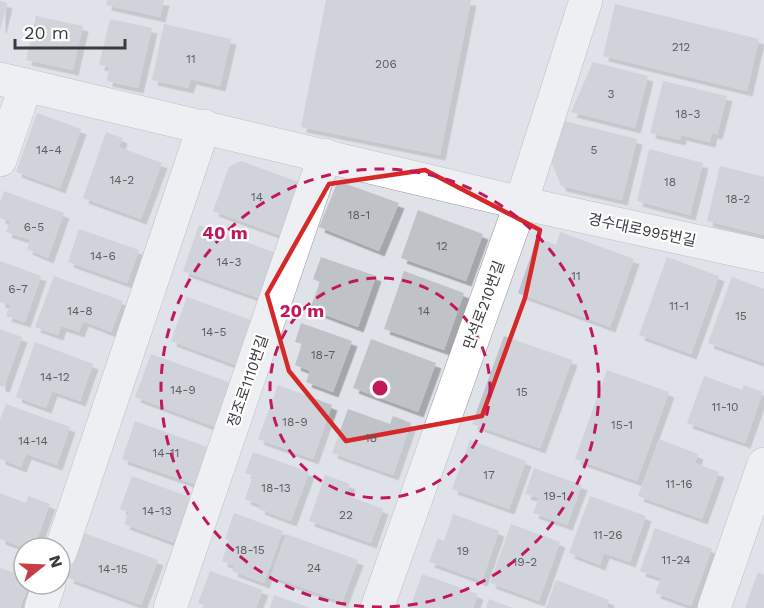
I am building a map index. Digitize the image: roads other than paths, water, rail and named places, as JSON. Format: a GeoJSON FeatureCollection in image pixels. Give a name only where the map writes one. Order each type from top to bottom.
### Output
{"type":"FeatureCollection","features":[{"type":"Feature","properties":{"kind":"street","name":"만석로210번길"},"geometry":{"type":"LineString","coordinates":[[377,608],[521,203],[586,0]]}},
{"type":"Feature","properties":{"kind":"street"},"geometry":{"type":"LineString","coordinates":[[0,160],[13,82],[521,203]]}},
{"type":"Feature","properties":{"kind":"street"},"geometry":{"type":"LineString","coordinates":[[66,536],[204,126]]}},
{"type":"Feature","properties":{"kind":"street","name":"정조로1110번길"},"geometry":{"type":"LineString","coordinates":[[170,608],[325,155]]}},
{"type":"Feature","properties":{"kind":"street","name":"경수대로995번길"},"geometry":{"type":"LineString","coordinates":[[521,203],[764,256]]}},
{"type":"Feature","properties":{"kind":"street"},"geometry":{"type":"LineString","coordinates":[[714,608],[764,464]]}}]}
